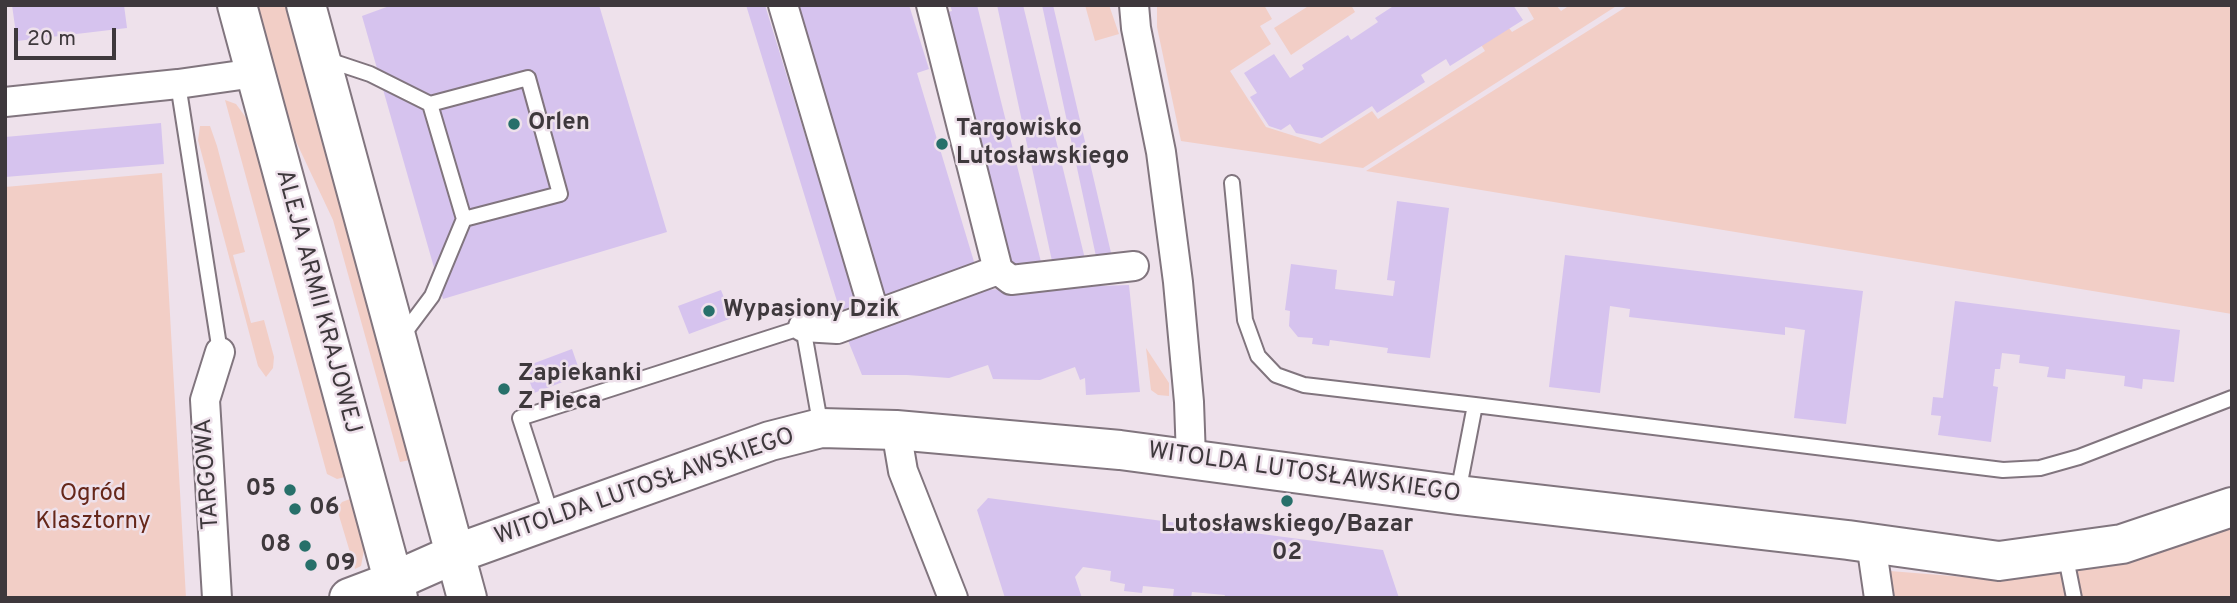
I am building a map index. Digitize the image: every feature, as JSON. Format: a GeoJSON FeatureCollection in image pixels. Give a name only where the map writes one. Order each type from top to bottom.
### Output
{"type":"FeatureCollection","features":[{"type":"Feature","properties":{"kind":"street","name":"ALEJA ARMII KRAJOWEJ"},"geometry":{"type":"LineString","coordinates":[[237,5],[396,589]]}},
{"type":"Feature","properties":{"kind":"street"},"geometry":{"type":"LineString","coordinates":[[306,5],[467,598]]}},
{"type":"Feature","properties":{"kind":"street"},"geometry":{"type":"LineString","coordinates":[[783,5],[875,315]]}},
{"type":"Feature","properties":{"kind":"street"},"geometry":{"type":"LineString","coordinates":[[931,5],[998,270],[1011,280],[1134,267]]}},
{"type":"Feature","properties":{"kind":"street"},"geometry":{"type":"LineString","coordinates":[[1134,5],[1136,28],[1161,152],[1177,269],[1187,368],[1191,458]]}},
{"type":"Feature","properties":{"kind":"street"},"geometry":{"type":"LineString","coordinates":[[5,103],[255,73]]}},
{"type":"Feature","properties":{"kind":"street"},"geometry":{"type":"LineString","coordinates":[[803,327],[836,329],[998,270]]}},
{"type":"Feature","properties":{"kind":"street","name":"TARGOWA"},"geometry":{"type":"LineString","coordinates":[[217,598],[205,400],[220,352]]}},
{"type":"Feature","properties":{"kind":"street","name":"WITOLDA LUTOSŁAWSKIEGO"},"geometry":{"type":"LineString","coordinates":[[349,598],[396,589],[455,554],[769,441],[821,428],[896,430],[1191,458],[1458,495],[1871,543],[1998,561],[2122,544],[2232,506]]}},
{"type":"Feature","properties":{"kind":"street"},"geometry":{"type":"LineString","coordinates":[[896,430],[903,471],[953,598]]}},
{"type":"Feature","properties":{"kind":"street"},"geometry":{"type":"LineString","coordinates":[[1871,543],[1879,598]]}},
{"type":"Feature","properties":{"kind":"lane"},"geometry":{"type":"LineString","coordinates":[[320,57],[370,74],[430,104],[528,78],[560,194],[464,219]]}},
{"type":"Feature","properties":{"kind":"lane"},"geometry":{"type":"LineString","coordinates":[[178,84],[220,352]]}},
{"type":"Feature","properties":{"kind":"lane"},"geometry":{"type":"LineString","coordinates":[[397,342],[432,296],[464,219],[430,104]]}},
{"type":"Feature","properties":{"kind":"lane"},"geometry":{"type":"LineString","coordinates":[[1232,183],[1245,320],[1258,356],[1276,376],[1304,385],[2003,470],[2040,468],[2079,457],[2232,398]]}},
{"type":"Feature","properties":{"kind":"lane"},"geometry":{"type":"LineString","coordinates":[[552,519],[520,418],[803,327],[821,428]]}},
{"type":"Feature","properties":{"kind":"lane"},"geometry":{"type":"LineString","coordinates":[[1458,495],[1475,405]]}},
{"type":"Feature","properties":{"kind":"lane"},"geometry":{"type":"LineString","coordinates":[[2065,552],[2074,598]]}},
{"type":"Feature","properties":{"kind":"green space"},"geometry":{"type":"Polygon","coordinates":[[[255,5],[285,5],[410,460],[400,462],[333,220],[292,133],[255,5]]]}},
{"type":"Feature","properties":{"kind":"green space"},"geometry":{"type":"Polygon","coordinates":[[[1085,5],[1109,5],[1119,34],[1095,41],[1085,5]]]}},
{"type":"Feature","properties":{"kind":"green space"},"geometry":{"type":"Polygon","coordinates":[[[1157,5],[1264,5],[1272,19],[1260,26],[1271,44],[1230,71],[1266,127],[1320,144],[1372,111],[1378,119],[1485,51],[1478,40],[1505,23],[1512,32],[1534,19],[1526,5],[1556,5],[1561,11],[1570,5],[1618,5],[1363,168],[1181,141],[1157,27],[1157,5]]]}},
{"type":"Feature","properties":{"kind":"green space"},"geometry":{"type":"Polygon","coordinates":[[[1310,5],[1351,5],[1355,12],[1291,55],[1274,28],[1310,5]]]}},
{"type":"Feature","properties":{"kind":"green space"},"geometry":{"type":"Polygon","coordinates":[[[1629,5],[2232,5],[2232,314],[1366,171],[1629,5]]]}},
{"type":"Feature","properties":{"kind":"green space"},"geometry":{"type":"Polygon","coordinates":[[[225,100],[236,104],[247,119],[345,477],[337,479],[327,474],[225,100]]]}},
{"type":"Feature","properties":{"kind":"green space"},"geometry":{"type":"Polygon","coordinates":[[[200,126],[210,126],[245,252],[233,255],[251,323],[264,320],[274,357],[273,368],[266,377],[258,366],[198,140],[200,126]]]}},
{"type":"Feature","properties":{"kind":"green space","name":"Ogród Klasztorny"},"geometry":{"type":"Polygon","coordinates":[[[162,173],[186,598],[5,598],[5,187],[162,173]]]}},
{"type":"Feature","properties":{"kind":"green space"},"geometry":{"type":"Polygon","coordinates":[[[1146,348],[1169,383],[1169,396],[1158,395],[1151,390],[1146,348]]]}},
{"type":"Feature","properties":{"kind":"green space"},"geometry":{"type":"Polygon","coordinates":[[[350,499],[364,550],[361,566],[355,569],[337,509],[342,502],[350,499]]]}},
{"type":"Feature","properties":{"kind":"green space"},"geometry":{"type":"Polygon","coordinates":[[[2232,523],[2232,598],[1895,598],[1890,571],[1977,578],[2084,567],[2232,523]]]}},
{"type":"Feature","properties":{"kind":"building"},"geometry":{"type":"Polygon","coordinates":[[[12,5],[124,5],[127,28],[17,41],[12,5]]]}},
{"type":"Feature","properties":{"kind":"building","name":"Orlen"},"geometry":{"type":"Polygon","coordinates":[[[392,5],[599,5],[667,232],[443,299],[362,16],[392,5]]]}},
{"type":"Feature","properties":{"kind":"building"},"geometry":{"type":"Polygon","coordinates":[[[746,5],[765,5],[857,304],[840,311],[746,5]]]}},
{"type":"Feature","properties":{"kind":"building"},"geometry":{"type":"Polygon","coordinates":[[[789,5],[909,5],[929,69],[917,73],[975,265],[880,297],[789,5]]]}},
{"type":"Feature","properties":{"kind":"building"},"geometry":{"type":"Polygon","coordinates":[[[950,5],[977,5],[1042,266],[1010,274],[940,14],[952,11],[950,5]]]}},
{"type":"Feature","properties":{"kind":"building"},"geometry":{"type":"Polygon","coordinates":[[[997,5],[1023,5],[1086,263],[1055,275],[997,5]]]}},
{"type":"Feature","properties":{"kind":"building"},"geometry":{"type":"Polygon","coordinates":[[[1042,5],[1053,5],[1112,257],[1097,261],[1042,5]]]}},
{"type":"Feature","properties":{"kind":"building"},"geometry":{"type":"Polygon","coordinates":[[[1395,5],[1513,5],[1523,20],[1450,66],[1446,59],[1421,75],[1425,82],[1377,113],[1372,106],[1322,138],[1296,133],[1290,124],[1281,130],[1269,126],[1250,97],[1257,93],[1244,73],[1274,54],[1290,78],[1304,69],[1302,65],[1348,35],[1351,40],[1378,22],[1375,18],[1395,5]]]}},
{"type":"Feature","properties":{"kind":"building"},"geometry":{"type":"Polygon","coordinates":[[[161,123],[164,164],[5,177],[5,137],[161,123]]]}},
{"type":"Feature","properties":{"kind":"building"},"geometry":{"type":"Polygon","coordinates":[[[1397,201],[1449,208],[1430,358],[1387,353],[1388,348],[1330,340],[1329,346],[1312,344],[1313,338],[1298,337],[1289,326],[1290,311],[1285,310],[1291,264],[1337,270],[1335,289],[1393,296],[1395,281],[1387,280],[1397,201]]]}},
{"type":"Feature","properties":{"kind":"building"},"geometry":{"type":"Polygon","coordinates":[[[1565,255],[1863,291],[1846,424],[1794,418],[1805,330],[1785,327],[1785,335],[1629,317],[1630,309],[1610,306],[1600,393],[1549,387],[1565,255]]]}},
{"type":"Feature","properties":{"kind":"building"},"geometry":{"type":"Polygon","coordinates":[[[1129,285],[1140,392],[1086,395],[1085,378],[1080,380],[1075,367],[1040,380],[993,379],[988,365],[949,378],[862,375],[848,338],[974,290],[1129,285]]]}},
{"type":"Feature","properties":{"kind":"building"},"geometry":{"type":"Polygon","coordinates":[[[721,290],[732,318],[689,334],[678,306],[721,290]]]}},
{"type":"Feature","properties":{"kind":"building"},"geometry":{"type":"Polygon","coordinates":[[[1955,301],[2180,330],[2174,382],[2143,379],[2142,389],[2124,386],[2125,376],[2066,369],[2065,379],[2047,377],[2049,367],[2019,363],[2020,355],[2002,353],[2000,369],[1995,369],[1993,386],[1998,387],[1991,442],[1938,435],[1941,416],[1931,415],[1933,397],[1943,398],[1955,301]]]}},
{"type":"Feature","properties":{"kind":"building"},"geometry":{"type":"Polygon","coordinates":[[[572,349],[581,375],[534,393],[524,367],[572,349]]]}},
{"type":"Feature","properties":{"kind":"building"},"geometry":{"type":"Polygon","coordinates":[[[988,498],[1383,550],[1399,598],[1224,598],[1225,595],[1192,592],[1191,598],[1180,598],[1173,597],[1174,589],[1143,586],[1142,593],[1124,591],[1125,584],[1110,581],[1111,571],[1083,567],[1075,577],[1082,598],[1005,598],[977,510],[988,498]]]}},
{"type":"Feature","properties":{"kind":"place","name":"Orlen"},"geometry":{"type":"Point","coordinates":[514,124]}},
{"type":"Feature","properties":{"kind":"place","name":"Targowisko Lutosławskiego"},"geometry":{"type":"Point","coordinates":[942,144]}},
{"type":"Feature","properties":{"kind":"place","name":"Wypasiony Dzik"},"geometry":{"type":"Point","coordinates":[709,311]}},
{"type":"Feature","properties":{"kind":"place","name":"Zapiekanki Z Pieca"},"geometry":{"type":"Point","coordinates":[504,389]}},
{"type":"Feature","properties":{"kind":"place","name":"05"},"geometry":{"type":"Point","coordinates":[290,490]}},
{"type":"Feature","properties":{"kind":"place","name":"Lutosławskiego/Bazar 02"},"geometry":{"type":"Point","coordinates":[1287,501]}},
{"type":"Feature","properties":{"kind":"place","name":"06"},"geometry":{"type":"Point","coordinates":[295,509]}},
{"type":"Feature","properties":{"kind":"place","name":"08"},"geometry":{"type":"Point","coordinates":[305,546]}},
{"type":"Feature","properties":{"kind":"place","name":"09"},"geometry":{"type":"Point","coordinates":[311,565]}}]}
